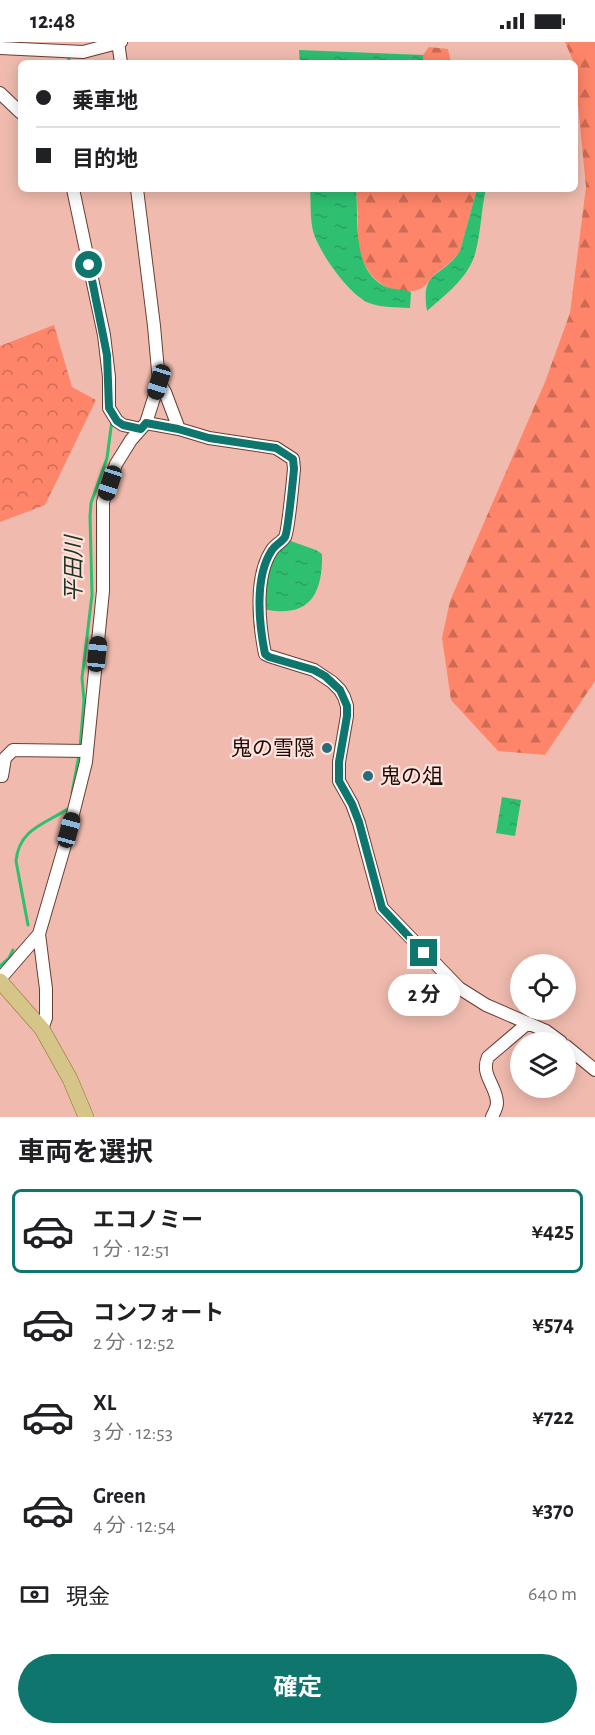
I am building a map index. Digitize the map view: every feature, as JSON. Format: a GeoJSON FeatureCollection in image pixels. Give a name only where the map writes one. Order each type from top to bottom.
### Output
{"type":"FeatureCollection","features":[{"type":"Feature","properties":{"kind":"main road"},"geometry":{"type":"LineString","coordinates":[[0,980],[42,1029],[70,1079],[86,1117]]}},
{"type":"Feature","properties":{"kind":"street"},"geometry":{"type":"LineString","coordinates":[[0,48],[83,52],[119,42],[121,60]]}},
{"type":"Feature","properties":{"kind":"street"},"geometry":{"type":"LineString","coordinates":[[0,93],[18,110]]}},
{"type":"Feature","properties":{"kind":"street"},"geometry":{"type":"LineString","coordinates":[[74,192],[104,335],[109,376],[109,408],[117,421],[123,425],[178,429],[209,438],[276,448],[293,459],[294,469],[285,537],[271,550],[265,564],[259,626],[265,654],[314,670],[332,682],[344,697],[347,716],[339,762],[339,781],[359,822],[382,908],[459,987],[486,1005],[547,1032]]}},
{"type":"Feature","properties":{"kind":"street"},"geometry":{"type":"LineString","coordinates":[[42,1029],[46,1018],[46,988],[39,934],[86,762],[81,751],[103,591],[103,502],[116,464],[130,440],[144,426],[159,382],[137,192]]}},
{"type":"Feature","properties":{"kind":"street"},"geometry":{"type":"LineString","coordinates":[[159,382],[165,392],[178,429]]}},
{"type":"Feature","properties":{"kind":"street"},"geometry":{"type":"LineString","coordinates":[[2,776],[3,758],[13,750],[81,751]]}},
{"type":"Feature","properties":{"kind":"street"},"geometry":{"type":"LineString","coordinates":[[0,980],[39,934]]}},
{"type":"Feature","properties":{"kind":"street"},"geometry":{"type":"LineString","coordinates":[[492,1117],[497,1103],[486,1073],[486,1062],[488,1057],[528,1023]]}},
{"type":"Feature","properties":{"kind":"street"},"geometry":{"type":"LineString","coordinates":[[576,1054],[595,1070]]}},
{"type":"Feature","properties":{"kind":"green space"},"geometry":{"type":"Polygon","coordinates":[[[565,42],[595,42],[595,681],[545,755],[498,751],[451,700],[442,638],[450,601],[545,382],[570,313],[586,187],[578,104],[578,60],[573,60],[565,42]]]}},
{"type":"Feature","properties":{"kind":"green space"},"geometry":{"type":"Polygon","coordinates":[[[429,47],[448,49],[450,60],[423,60],[423,55],[429,47]]]}},
{"type":"Feature","properties":{"kind":"green space"},"geometry":{"type":"Polygon","coordinates":[[[356,192],[476,192],[460,251],[420,289],[398,291],[388,288],[372,275],[361,256],[358,243],[356,192]]]}},
{"type":"Feature","properties":{"kind":"green space"},"geometry":{"type":"Polygon","coordinates":[[[54,325],[72,387],[96,400],[45,505],[0,522],[0,346],[54,325]]]}},
{"type":"Feature","properties":{"kind":"water"},"geometry":{"type":"Polygon","coordinates":[[[299,50],[423,55],[423,60],[300,60],[299,50]]]}},
{"type":"Feature","properties":{"kind":"water"},"geometry":{"type":"Polygon","coordinates":[[[310,192],[356,192],[357,228],[361,256],[366,268],[373,278],[384,286],[411,292],[410,308],[374,305],[352,291],[321,250],[313,231],[310,192]]]}},
{"type":"Feature","properties":{"kind":"water"},"geometry":{"type":"Polygon","coordinates":[[[476,192],[486,192],[472,263],[455,286],[427,311],[427,287],[430,281],[460,251],[476,192]]]}},
{"type":"Feature","properties":{"kind":"water"},"geometry":{"type":"Polygon","coordinates":[[[285,539],[322,554],[320,582],[310,601],[302,607],[291,611],[263,609],[269,565],[285,539]]]}},
{"type":"Feature","properties":{"kind":"water"},"geometry":{"type":"Polygon","coordinates":[[[502,797],[521,800],[515,836],[496,833],[502,797]]]}},
{"type":"Feature","properties":{"kind":"waterway","name":"平田川"},"geometry":{"type":"LineString","coordinates":[[67,53],[69,60]]}},
{"type":"Feature","properties":{"kind":"waterway","name":"平田川"},"geometry":{"type":"LineString","coordinates":[[80,748],[84,700],[82,678],[92,595],[91,503],[107,458],[112,420]]}},
{"type":"Feature","properties":{"kind":"waterway","name":"平田川"},"geometry":{"type":"LineString","coordinates":[[72,793],[79,755]]}},
{"type":"Feature","properties":{"kind":"waterway","name":"平田川"},"geometry":{"type":"LineString","coordinates":[[28,925],[16,861],[18,850],[22,841],[35,828],[69,808]]}},
{"type":"Feature","properties":{"kind":"waterway","name":"平田川"},"geometry":{"type":"LineString","coordinates":[[0,966],[9,958],[13,950]]}},
{"type":"Feature","properties":{"kind":"place","name":"鬼の雪隠"},"geometry":{"type":"Point","coordinates":[327,748]}},
{"type":"Feature","properties":{"kind":"place","name":"鬼の俎"},"geometry":{"type":"Point","coordinates":[368,776]}},
{"type":"Feature","properties":{"kind":"route"},"geometry":{"type":"LineString","coordinates":[[89,265],[107,355],[109,408],[117,421],[132,428],[141,429],[146,423],[209,438],[276,448],[293,459],[294,469],[285,537],[271,550],[265,564],[260,595],[259,626],[265,654],[314,670],[325,676],[344,697],[347,716],[339,762],[339,781],[359,822],[382,908],[424,953]]}}]}
